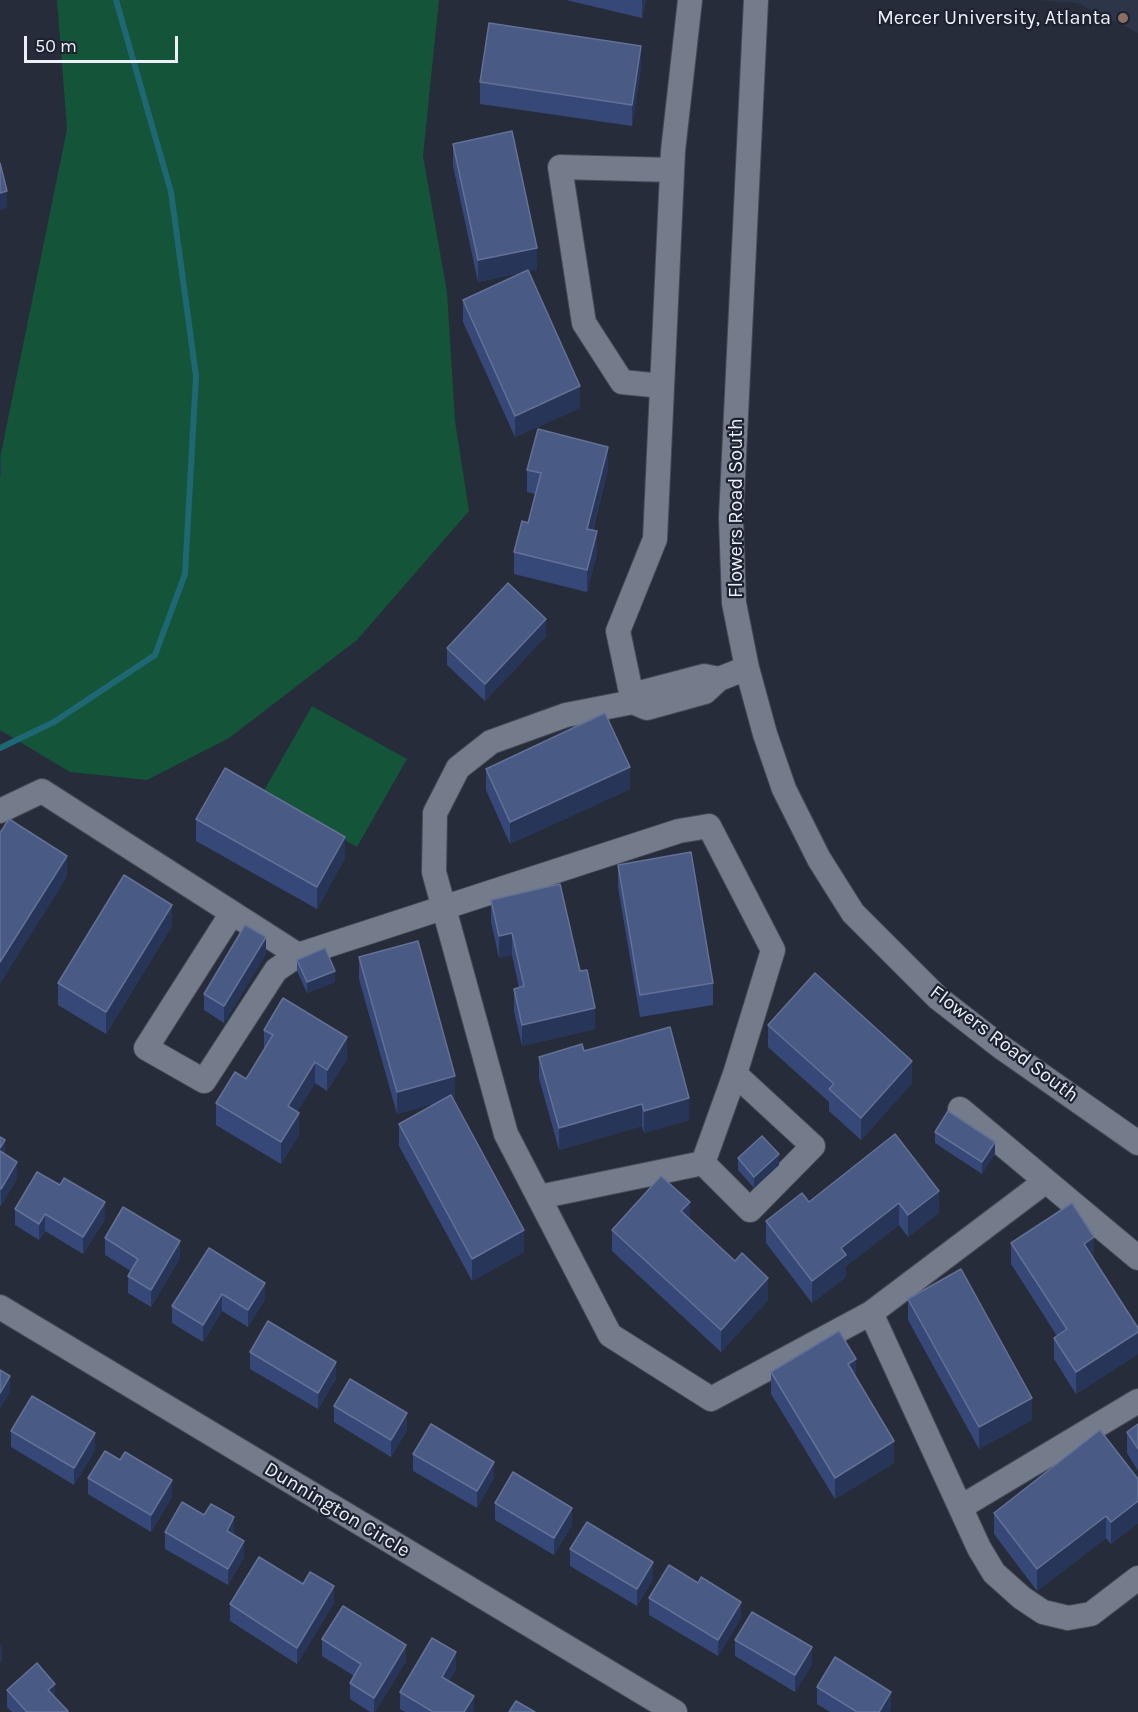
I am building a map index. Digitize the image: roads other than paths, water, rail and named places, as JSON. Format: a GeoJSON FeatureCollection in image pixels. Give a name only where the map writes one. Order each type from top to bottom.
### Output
{"type":"FeatureCollection","features":[{"type":"Feature","properties":{"kind":"street"},"geometry":{"type":"LineString","coordinates":[[690,0],[672,170],[656,539],[618,631],[629,691],[647,708],[705,692],[711,677]]}},
{"type":"Feature","properties":{"kind":"street","name":"Flowers Road South"},"geometry":{"type":"LineString","coordinates":[[756,0],[731,519],[734,603],[747,668],[765,734],[784,789],[819,859],[853,913],[938,998],[1001,1047],[1138,1143]]}},
{"type":"Feature","properties":{"kind":"street"},"geometry":{"type":"LineString","coordinates":[[662,386],[622,382],[584,323],[560,167],[672,170]]}},
{"type":"Feature","properties":{"kind":"street"},"geometry":{"type":"LineString","coordinates":[[747,668],[711,677],[692,664],[629,691],[491,742],[458,768],[435,813],[434,872],[506,1134],[610,1335],[711,1399],[871,1313],[1046,1181]]}},
{"type":"Feature","properties":{"kind":"street"},"geometry":{"type":"LineString","coordinates":[[0,811],[42,791],[298,955]]}},
{"type":"Feature","properties":{"kind":"street"},"geometry":{"type":"LineString","coordinates":[[232,912],[146,1048],[204,1081],[276,970],[298,955],[679,831],[709,826],[773,950],[735,1074],[703,1163]]}},
{"type":"Feature","properties":{"kind":"street"},"geometry":{"type":"LineString","coordinates":[[703,1163],[750,1210],[813,1146],[735,1074]]}},
{"type":"Feature","properties":{"kind":"street"},"geometry":{"type":"LineString","coordinates":[[960,1109],[1138,1258]]}},
{"type":"Feature","properties":{"kind":"street"},"geometry":{"type":"LineString","coordinates":[[539,1197],[703,1163]]}},
{"type":"Feature","properties":{"kind":"street","name":"Dunnington Circle"},"geometry":{"type":"LineString","coordinates":[[0,1307],[675,1712]]}},
{"type":"Feature","properties":{"kind":"street"},"geometry":{"type":"LineString","coordinates":[[871,1313],[979,1548],[994,1573],[1022,1598],[1043,1612],[1068,1618],[1091,1614],[1138,1578]]}},
{"type":"Feature","properties":{"kind":"street"},"geometry":{"type":"LineString","coordinates":[[961,1507],[1138,1401]]}},
{"type":"Feature","properties":{"kind":"waterway"},"geometry":{"type":"LineString","coordinates":[[0,748],[54,722],[155,655],[185,574],[196,376],[171,192],[116,0]]}},
{"type":"Feature","properties":{"kind":"place","name":"Mercer University, Atlanta"},"geometry":{"type":"Point","coordinates":[1123,18]}}]}
